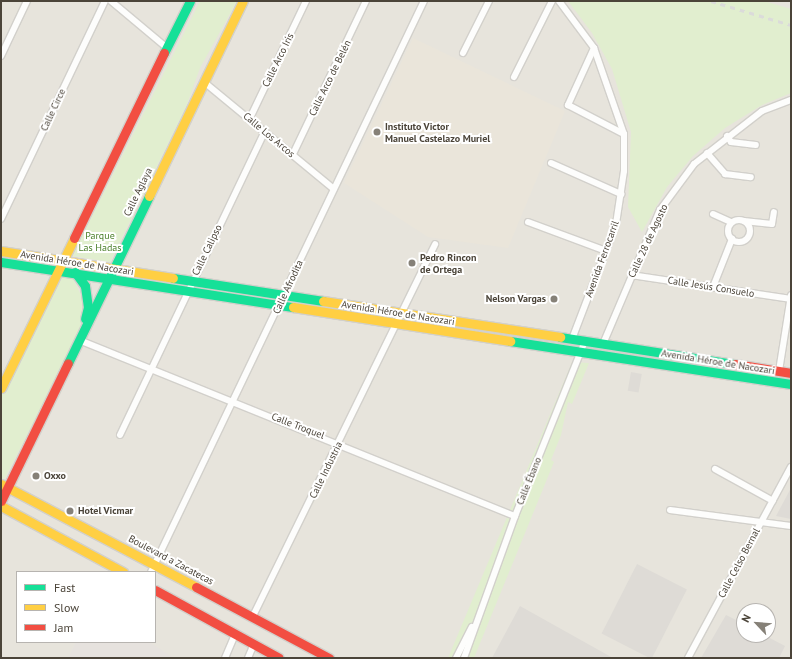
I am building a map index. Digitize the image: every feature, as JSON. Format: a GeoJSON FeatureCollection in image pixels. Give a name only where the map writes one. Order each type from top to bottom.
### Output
{"type":"FeatureCollection","features":[{"type":"Feature","properties":{"kind":"main road"},"geometry":{"type":"LineString","coordinates":[[1,388],[166,47],[190,1]]}},
{"type":"Feature","properties":{"kind":"main road","name":"Calle Aglaya"},"geometry":{"type":"LineString","coordinates":[[1,501],[4,486],[81,336],[243,1]]}},
{"type":"Feature","properties":{"kind":"main road","name":"Avenida Héroe de Nacozari"},"geometry":{"type":"LineString","coordinates":[[1,251],[791,373]]}},
{"type":"Feature","properties":{"kind":"main road"},"geometry":{"type":"LineString","coordinates":[[63,260],[85,286],[88,307],[81,336]]}},
{"type":"Feature","properties":{"kind":"main road","name":"Avenida Héroe de Nacozari"},"geometry":{"type":"LineString","coordinates":[[1,262],[791,384]]}},
{"type":"Feature","properties":{"kind":"main road","name":"Boulevard a Zacatecas"},"geometry":{"type":"LineString","coordinates":[[4,486],[153,568],[253,616],[329,658]]}},
{"type":"Feature","properties":{"kind":"main road"},"geometry":{"type":"LineString","coordinates":[[1,506],[121,571]]}},
{"type":"Feature","properties":{"kind":"main road"},"geometry":{"type":"LineString","coordinates":[[156,591],[279,658]]}},
{"type":"Feature","properties":{"kind":"street"},"geometry":{"type":"LineString","coordinates":[[1,56],[27,1]]}},
{"type":"Feature","properties":{"kind":"street","name":"Calle Circe"},"geometry":{"type":"LineString","coordinates":[[1,219],[105,1]]}},
{"type":"Feature","properties":{"kind":"street"},"geometry":{"type":"LineString","coordinates":[[111,1],[166,47]]}},
{"type":"Feature","properties":{"kind":"street","name":"Calle Arco Iris"},"geometry":{"type":"LineString","coordinates":[[250,118],[306,1]]}},
{"type":"Feature","properties":{"kind":"street","name":"Calle Arco de Belén"},"geometry":{"type":"LineString","coordinates":[[293,154],[366,1]]}},
{"type":"Feature","properties":{"kind":"street","name":"Calle Afrodita"},"geometry":{"type":"LineString","coordinates":[[153,568],[424,1]]}},
{"type":"Feature","properties":{"kind":"street"},"geometry":{"type":"LineString","coordinates":[[463,53],[489,1]]}},
{"type":"Feature","properties":{"kind":"street"},"geometry":{"type":"LineString","coordinates":[[514,77],[552,1]]}},
{"type":"Feature","properties":{"kind":"street","name":"Avenida Ferrocarril"},"geometry":{"type":"LineString","coordinates":[[559,1],[594,48],[624,134],[624,171],[616,224],[572,339]]}},
{"type":"Feature","properties":{"kind":"street"},"geometry":{"type":"LineString","coordinates":[[594,48],[568,105],[624,134]]}},
{"type":"Feature","properties":{"kind":"street","name":"Calle Los Arcos"},"geometry":{"type":"LineString","coordinates":[[204,82],[250,118],[334,189]]}},
{"type":"Feature","properties":{"kind":"street","name":"Calle 28 de Agosto"},"geometry":{"type":"LineString","coordinates":[[603,344],[631,274],[660,210],[694,164],[727,136],[762,111],[791,100]]}},
{"type":"Feature","properties":{"kind":"street","name":"Calle Calipso"},"geometry":{"type":"LineString","coordinates":[[120,436],[150,370],[265,131]]}},
{"type":"Feature","properties":{"kind":"street"},"geometry":{"type":"LineString","coordinates":[[727,136],[731,142],[756,145]]}},
{"type":"Feature","properties":{"kind":"street"},"geometry":{"type":"LineString","coordinates":[[707,153],[725,174],[751,177]]}},
{"type":"Feature","properties":{"kind":"street"},"geometry":{"type":"LineString","coordinates":[[551,163],[621,194]]}},
{"type":"Feature","properties":{"kind":"street"},"geometry":{"type":"LineString","coordinates":[[713,214],[731,222],[738,219],[772,224],[774,212]]}},
{"type":"Feature","properties":{"kind":"street"},"geometry":{"type":"LineString","coordinates":[[731,222],[728,232],[732,239],[741,242],[748,238],[750,230],[744,221]]}},
{"type":"Feature","properties":{"kind":"street"},"geometry":{"type":"LineString","coordinates":[[528,222],[606,251]]}},
{"type":"Feature","properties":{"kind":"street"},"geometry":{"type":"LineString","coordinates":[[712,287],[732,239]]}},
{"type":"Feature","properties":{"kind":"street","name":"Calle Industria"},"geometry":{"type":"LineString","coordinates":[[253,616],[339,443],[435,244]]}},
{"type":"Feature","properties":{"kind":"street","name":"Calle Jesús Consuelo"},"geometry":{"type":"LineString","coordinates":[[631,274],[791,298]]}},
{"type":"Feature","properties":{"kind":"street"},"geometry":{"type":"LineString","coordinates":[[779,371],[791,298]]}},
{"type":"Feature","properties":{"kind":"street","name":"Calle Troquel"},"geometry":{"type":"LineString","coordinates":[[81,336],[150,370],[339,443],[515,516]]}},
{"type":"Feature","properties":{"kind":"street","name":"Calle Ébano"},"geometry":{"type":"LineString","coordinates":[[464,658],[475,622],[515,516],[585,341]]}},
{"type":"Feature","properties":{"kind":"street"},"geometry":{"type":"LineString","coordinates":[[715,468],[773,501]]}},
{"type":"Feature","properties":{"kind":"street","name":"Calle Celso Bernal"},"geometry":{"type":"LineString","coordinates":[[688,658],[791,468]]}},
{"type":"Feature","properties":{"kind":"street"},"geometry":{"type":"LineString","coordinates":[[670,510],[791,526]]}},
{"type":"Feature","properties":{"kind":"street","name":"Calle Ébano"},"geometry":{"type":"LineString","coordinates":[[456,658],[462,641],[475,622]]}},
{"type":"Feature","properties":{"kind":"street"},"geometry":{"type":"LineString","coordinates":[[226,658],[234,634]]}},
{"type":"Feature","properties":{"kind":"street"},"geometry":{"type":"LineString","coordinates":[[248,658],[254,644]]}},
{"type":"Feature","properties":{"kind":"shaded area"},"geometry":{"type":"Polygon","coordinates":[[[1,1],[791,1],[791,658],[1,658],[1,1]]]}},
{"type":"Feature","properties":{"kind":"shaded area","name":"Instituto Victor Manuel Castelazo Muriel"},"geometry":{"type":"Polygon","coordinates":[[[413,38],[565,111],[508,248],[428,237],[344,183],[413,38]]]}},
{"type":"Feature","properties":{"kind":"shaded area"},"geometry":{"type":"Polygon","coordinates":[[[76,643],[151,643],[174,658],[68,658],[76,643]]]}},
{"type":"Feature","properties":{"kind":"green space","name":"Parque Las Hadas"},"geometry":{"type":"Polygon","coordinates":[[[200,1],[237,1],[200,68],[186,107],[110,262],[72,256],[200,1]]]}},
{"type":"Feature","properties":{"kind":"green space"},"geometry":{"type":"Polygon","coordinates":[[[568,1],[764,1],[791,9],[791,93],[762,105],[725,128],[693,156],[667,187],[642,232],[628,207],[631,132],[612,69],[592,33],[568,1]]]}},
{"type":"Feature","properties":{"kind":"green space"},"geometry":{"type":"Polygon","coordinates":[[[61,274],[71,275],[81,295],[83,307],[79,333],[1,486],[1,396],[61,274]]]}},
{"type":"Feature","properties":{"kind":"green space"},"geometry":{"type":"Polygon","coordinates":[[[572,362],[589,363],[572,404],[568,402],[561,435],[551,460],[554,462],[474,658],[448,658],[572,362]]]}},
{"type":"Feature","properties":{"kind":"building"},"geometry":{"type":"Polygon","coordinates":[[[631,372],[642,374],[639,393],[628,391],[631,372]]]}},
{"type":"Feature","properties":{"kind":"building"},"geometry":{"type":"Polygon","coordinates":[[[791,488],[791,519],[776,516],[791,488]]]}},
{"type":"Feature","properties":{"kind":"building"},"geometry":{"type":"Polygon","coordinates":[[[637,564],[687,589],[652,658],[602,633],[637,564]]]}},
{"type":"Feature","properties":{"kind":"building"},"geometry":{"type":"Polygon","coordinates":[[[520,606],[613,658],[492,658],[520,606]]]}},
{"type":"Feature","properties":{"kind":"building"},"geometry":{"type":"Polygon","coordinates":[[[726,615],[736,620],[736,643],[776,643],[776,641],[785,646],[779,658],[701,658],[726,615]]]}},
{"type":"Feature","properties":{"kind":"railway"},"geometry":{"type":"LineString","coordinates":[[711,1],[791,25]]}},
{"type":"Feature","properties":{"kind":"traffic: fast"},"geometry":{"type":"LineString","coordinates":[[164,53],[190,1]]}},
{"type":"Feature","properties":{"kind":"traffic: fast"},"geometry":{"type":"LineString","coordinates":[[68,363],[149,196]]}},
{"type":"Feature","properties":{"kind":"traffic: fast"},"geometry":{"type":"LineString","coordinates":[[1,262],[293,307]]}},
{"type":"Feature","properties":{"kind":"traffic: fast"},"geometry":{"type":"LineString","coordinates":[[75,272],[85,286],[88,307],[85,319]]}},
{"type":"Feature","properties":{"kind":"traffic: fast"},"geometry":{"type":"LineString","coordinates":[[173,278],[323,301]]}},
{"type":"Feature","properties":{"kind":"traffic: fast"},"geometry":{"type":"LineString","coordinates":[[560,337],[735,364]]}},
{"type":"Feature","properties":{"kind":"traffic: fast"},"geometry":{"type":"LineString","coordinates":[[510,341],[791,384]]}},
{"type":"Feature","properties":{"kind":"traffic: slow"},"geometry":{"type":"LineString","coordinates":[[149,196],[243,1]]}},
{"type":"Feature","properties":{"kind":"traffic: slow"},"geometry":{"type":"LineString","coordinates":[[1,388],[74,238]]}},
{"type":"Feature","properties":{"kind":"traffic: slow"},"geometry":{"type":"LineString","coordinates":[[1,251],[173,278]]}},
{"type":"Feature","properties":{"kind":"traffic: slow"},"geometry":{"type":"LineString","coordinates":[[323,301],[560,337]]}},
{"type":"Feature","properties":{"kind":"traffic: slow"},"geometry":{"type":"LineString","coordinates":[[293,307],[510,341]]}},
{"type":"Feature","properties":{"kind":"traffic: slow"},"geometry":{"type":"LineString","coordinates":[[1,484],[196,587]]}},
{"type":"Feature","properties":{"kind":"traffic: slow"},"geometry":{"type":"LineString","coordinates":[[1,506],[121,571]]}},
{"type":"Feature","properties":{"kind":"traffic: jam"},"geometry":{"type":"LineString","coordinates":[[74,238],[164,53]]}},
{"type":"Feature","properties":{"kind":"traffic: jam"},"geometry":{"type":"LineString","coordinates":[[1,501],[68,363]]}},
{"type":"Feature","properties":{"kind":"traffic: jam"},"geometry":{"type":"LineString","coordinates":[[735,364],[791,373]]}},
{"type":"Feature","properties":{"kind":"traffic: jam"},"geometry":{"type":"LineString","coordinates":[[196,587],[329,658]]}},
{"type":"Feature","properties":{"kind":"traffic: jam"},"geometry":{"type":"LineString","coordinates":[[156,591],[279,658]]}},
{"type":"Feature","properties":{"kind":"place","name":"Instituto Victor Manuel Castelazo Muriel"},"geometry":{"type":"Point","coordinates":[377,132]}},
{"type":"Feature","properties":{"kind":"place","name":"Pedro Rincon de Ortega"},"geometry":{"type":"Point","coordinates":[412,263]}},
{"type":"Feature","properties":{"kind":"place","name":"Nelson Vargas"},"geometry":{"type":"Point","coordinates":[554,299]}},
{"type":"Feature","properties":{"kind":"place","name":"Oxxo"},"geometry":{"type":"Point","coordinates":[36,476]}},
{"type":"Feature","properties":{"kind":"place","name":"Hotel Vicmar"},"geometry":{"type":"Point","coordinates":[70,511]}}]}
